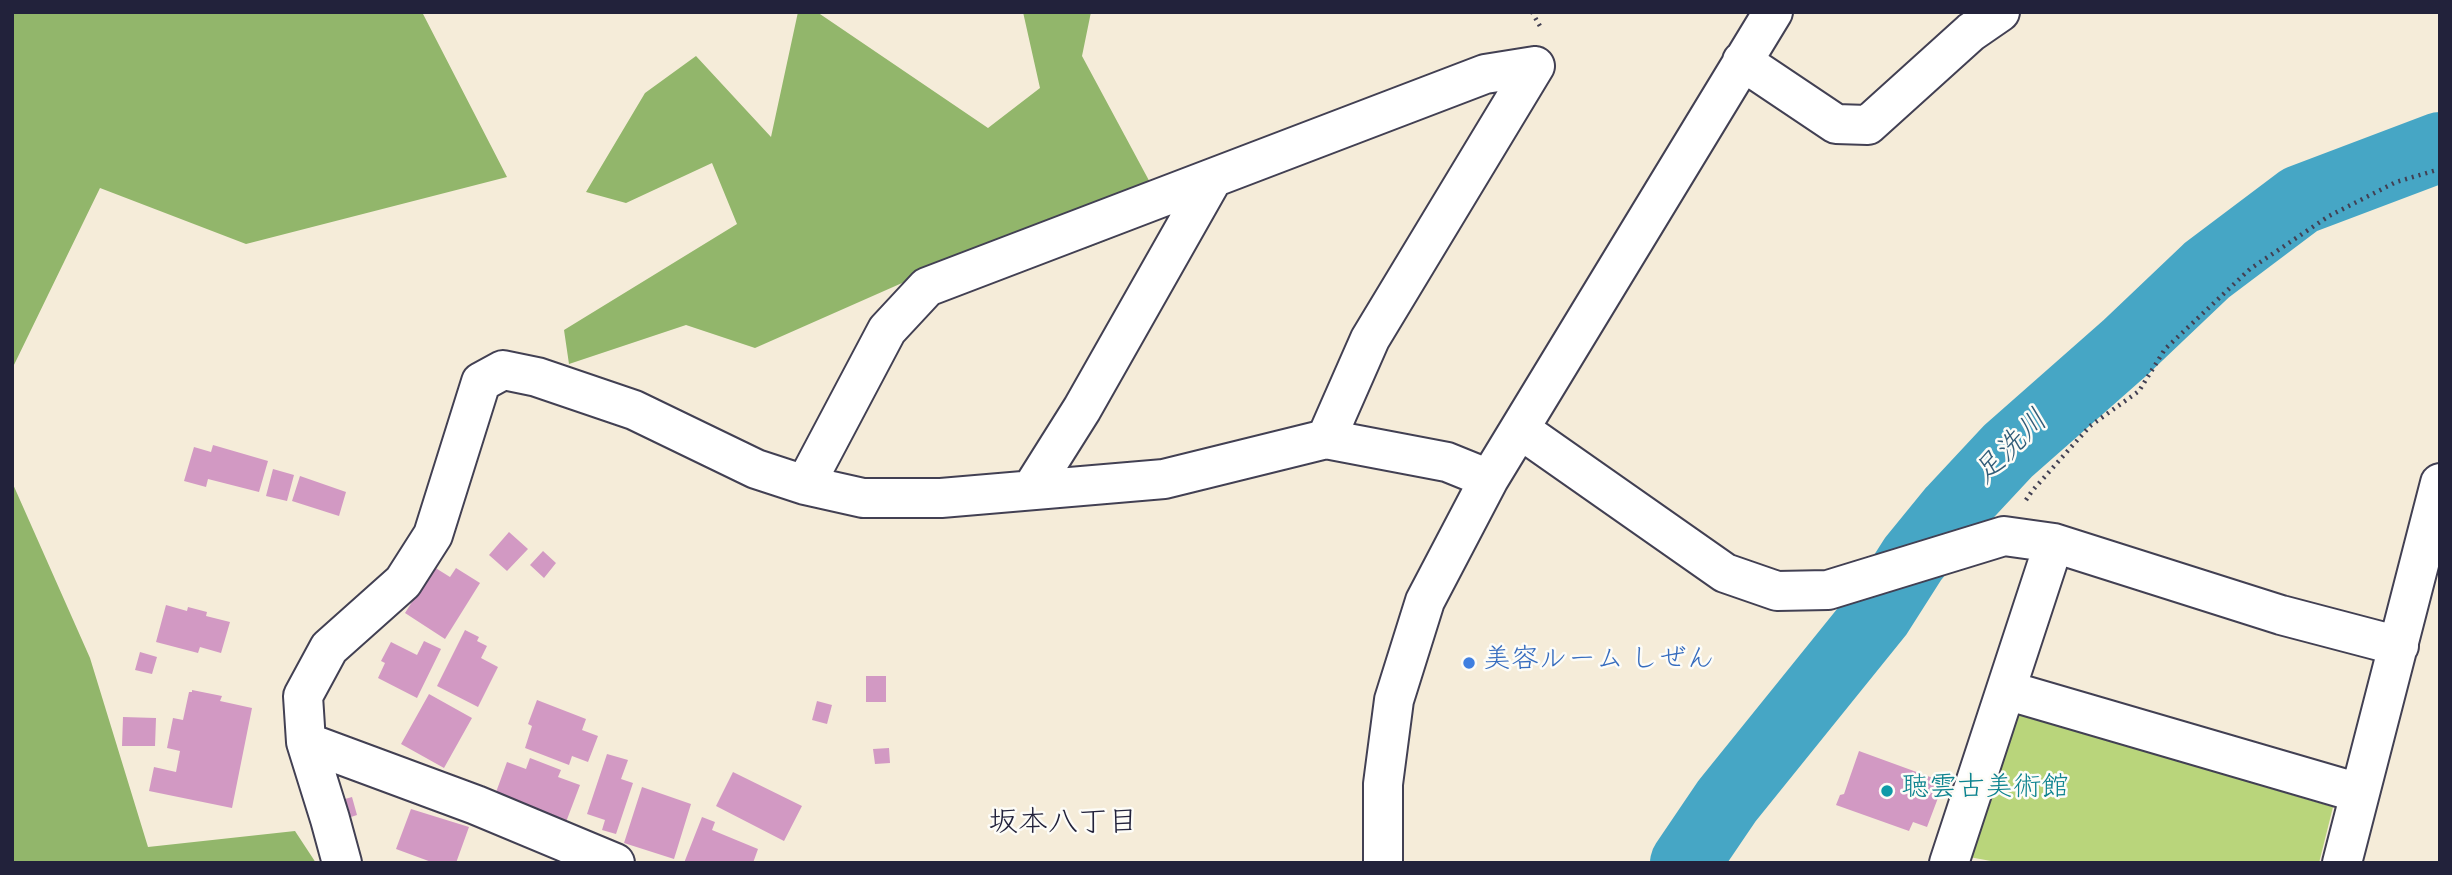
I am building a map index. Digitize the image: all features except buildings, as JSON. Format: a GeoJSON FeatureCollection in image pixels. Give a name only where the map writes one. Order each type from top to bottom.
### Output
{"type":"FeatureCollection","features":[{"type":"Feature","properties":{"kind":"street"},"geometry":{"type":"LineString","coordinates":[[1383,863],[1383,784],[1394,699],[1425,601],[1489,479],[1773,12]]}},
{"type":"Feature","properties":{"kind":"street"},"geometry":{"type":"LineString","coordinates":[[1742,61],[1836,124],[1868,125],[1971,32],[2000,12]]}},
{"type":"Feature","properties":{"kind":"street"},"geometry":{"type":"LineString","coordinates":[[805,485],[887,330],[927,287],[1485,74],[1535,66],[1370,339],[1326,439]]}},
{"type":"Feature","properties":{"kind":"street"},"geometry":{"type":"LineString","coordinates":[[1031,490],[1082,409],[1213,178]]}},
{"type":"Feature","properties":{"kind":"street"},"geometry":{"type":"LineString","coordinates":[[342,863],[306,742],[303,696],[329,648],[403,582],[433,535],[481,382],[503,370],[537,377],[634,410],[756,469],[805,485],[863,498],[941,498],[1164,479],[1326,439],[1447,462],[1489,479]]}},
{"type":"Feature","properties":{"kind":"street"},"geometry":{"type":"LineString","coordinates":[[1521,430],[1726,573],[1777,591],[1828,590],[2004,536],[2054,543],[2281,615],[2399,646]]}},
{"type":"Feature","properties":{"kind":"street"},"geometry":{"type":"LineString","coordinates":[[2342,863],[2440,483]]}},
{"type":"Feature","properties":{"kind":"street"},"geometry":{"type":"LineString","coordinates":[[1949,863],[2054,543]]}},
{"type":"Feature","properties":{"kind":"street"},"geometry":{"type":"LineString","coordinates":[[2006,690],[2359,793]]}},
{"type":"Feature","properties":{"kind":"street"},"geometry":{"type":"LineString","coordinates":[[306,742],[476,805],[615,863]]}},
{"type":"Feature","properties":{"kind":"path"},"geometry":{"type":"LineString","coordinates":[[2004,536],[2032,491],[2090,426],[2139,391],[2165,349],[2250,269],[2329,216],[2396,182],[2440,169]]}},
{"type":"Feature","properties":{"kind":"green space"},"geometry":{"type":"Polygon","coordinates":[[[12,12],[422,12],[507,177],[246,244],[100,188],[12,369],[12,12]]]}},
{"type":"Feature","properties":{"kind":"green space"},"geometry":{"type":"Polygon","coordinates":[[[798,12],[817,12],[988,128],[1040,88],[1023,12],[1091,12],[1082,56],[1153,188],[1138,228],[1085,249],[1013,234],[755,348],[686,325],[569,364],[564,330],[737,224],[712,163],[626,203],[586,192],[645,93],[696,56],[771,137],[798,12]]]}},
{"type":"Feature","properties":{"kind":"green space"},"geometry":{"type":"Polygon","coordinates":[[[12,482],[90,658],[148,847],[295,831],[316,863],[12,863],[12,482]]]}},
{"type":"Feature","properties":{"kind":"green space"},"geometry":{"type":"Polygon","coordinates":[[[2019,714],[2333,807],[2319,863],[2002,863],[1969,857],[2019,714]]]}},
{"type":"Feature","properties":{"kind":"waterway","name":"足洗川"},"geometry":{"type":"LineString","coordinates":[[1685,863],[1727,801],[1878,614],[1913,559],[1953,510],[2008,451],[2126,347],[2207,270],[2300,200],[2440,147]]}},
{"type":"Feature","properties":{"kind":"place","name":"美容ルーム しぜん"},"geometry":{"type":"Point","coordinates":[1469,663]}},
{"type":"Feature","properties":{"kind":"place","name":"聴雲古美術館"},"geometry":{"type":"Point","coordinates":[1887,791]}},
{"type":"Feature","properties":{"kind":"district","name":"坂本八丁目"},"geometry":{"type":"Point","coordinates":[1063,827]}}]}
